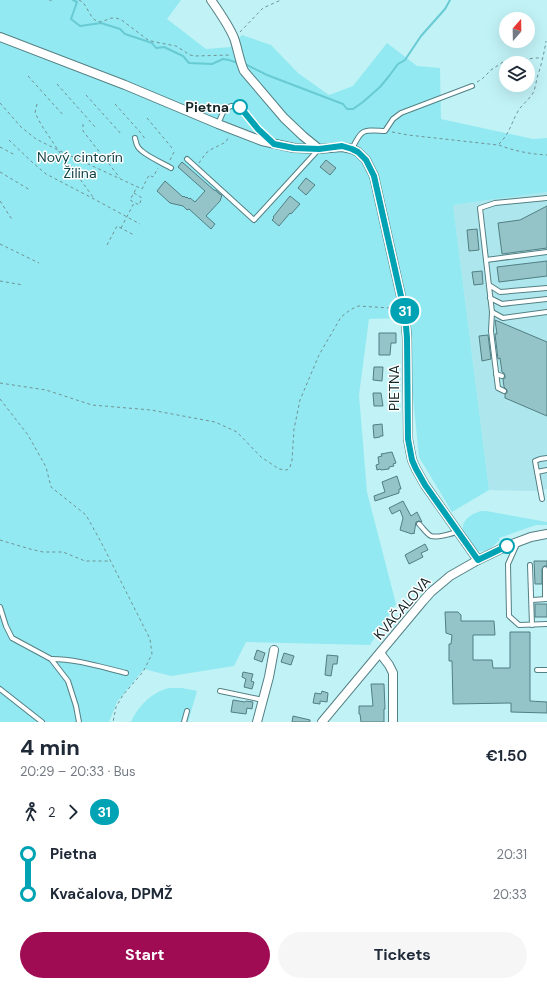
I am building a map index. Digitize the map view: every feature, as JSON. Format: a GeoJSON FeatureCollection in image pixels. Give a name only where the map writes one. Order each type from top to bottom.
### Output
{"type":"FeatureCollection","features":[{"type":"Feature","properties":{"kind":"street"},"geometry":{"type":"LineString","coordinates":[[211,0],[234,38],[244,71],[284,118],[319,149]]}},
{"type":"Feature","properties":{"kind":"street"},"geometry":{"type":"LineString","coordinates":[[0,37],[125,84],[252,138],[294,148],[319,149],[342,146],[352,149]]}},
{"type":"Feature","properties":{"kind":"street","name":"PIETNA"},"geometry":{"type":"LineString","coordinates":[[352,149],[358,152],[366,160],[374,176],[405,314],[407,338],[409,450],[416,469],[425,485],[478,560]]}},
{"type":"Feature","properties":{"kind":"street","name":"KVAČALOVA"},"geometry":{"type":"LineString","coordinates":[[322,722],[434,589],[450,576],[496,550],[531,537],[547,534]]}},
{"type":"Feature","properties":{"kind":"street"},"geometry":{"type":"LineString","coordinates":[[257,722],[269,677],[274,650]]}},
{"type":"Feature","properties":{"kind":"street"},"geometry":{"type":"LineString","coordinates":[[380,653],[392,668],[394,722]]}},
{"type":"Feature","properties":{"kind":"lane"},"geometry":{"type":"LineString","coordinates":[[352,149],[359,135],[367,130],[385,131],[393,119],[401,113],[472,86]]}},
{"type":"Feature","properties":{"kind":"lane"},"geometry":{"type":"LineString","coordinates":[[218,124],[224,110],[231,106],[238,106],[243,109],[258,129],[274,144]]}},
{"type":"Feature","properties":{"kind":"lane"},"geometry":{"type":"LineString","coordinates":[[135,138],[139,149],[170,167]]}},
{"type":"Feature","properties":{"kind":"lane"},"geometry":{"type":"LineString","coordinates":[[187,159],[254,220],[319,149]]}},
{"type":"Feature","properties":{"kind":"lane"},"geometry":{"type":"LineString","coordinates":[[504,391],[498,388],[496,374],[491,331],[492,312],[480,208],[494,203],[547,198]]}},
{"type":"Feature","properties":{"kind":"lane"},"geometry":{"type":"LineString","coordinates":[[486,260],[547,252]]}},
{"type":"Feature","properties":{"kind":"lane"},"geometry":{"type":"LineString","coordinates":[[489,285],[500,292],[547,288]]}},
{"type":"Feature","properties":{"kind":"lane"},"geometry":{"type":"LineString","coordinates":[[490,298],[502,304],[547,299]]}},
{"type":"Feature","properties":{"kind":"lane"},"geometry":{"type":"LineString","coordinates":[[492,312],[503,318],[547,312]]}},
{"type":"Feature","properties":{"kind":"lane"},"geometry":{"type":"LineString","coordinates":[[491,331],[497,333]]}},
{"type":"Feature","properties":{"kind":"lane"},"geometry":{"type":"LineString","coordinates":[[493,345],[499,348]]}},
{"type":"Feature","properties":{"kind":"lane"},"geometry":{"type":"LineString","coordinates":[[495,359],[500,362]]}},
{"type":"Feature","properties":{"kind":"lane"},"geometry":{"type":"LineString","coordinates":[[496,374],[502,376]]}},
{"type":"Feature","properties":{"kind":"lane"},"geometry":{"type":"LineString","coordinates":[[542,499],[535,461],[547,458]]}},
{"type":"Feature","properties":{"kind":"lane"},"geometry":{"type":"LineString","coordinates":[[537,472],[547,470]]}},
{"type":"Feature","properties":{"kind":"lane"},"geometry":{"type":"LineString","coordinates":[[419,524],[430,535],[434,536],[458,531]]}},
{"type":"Feature","properties":{"kind":"lane"},"geometry":{"type":"LineString","coordinates":[[518,542],[508,564],[509,616],[519,625],[547,624]]}},
{"type":"Feature","properties":{"kind":"lane"},"geometry":{"type":"LineString","coordinates":[[530,564],[532,625]]}},
{"type":"Feature","properties":{"kind":"lane"},"geometry":{"type":"LineString","coordinates":[[532,600],[546,599],[545,570]]}},
{"type":"Feature","properties":{"kind":"lane"},"geometry":{"type":"LineString","coordinates":[[0,607],[6,626],[12,638],[51,659],[68,681],[76,706],[79,722]]}},
{"type":"Feature","properties":{"kind":"lane"},"geometry":{"type":"LineString","coordinates":[[0,623],[6,626]]}},
{"type":"Feature","properties":{"kind":"lane"},"geometry":{"type":"LineString","coordinates":[[51,659],[64,659],[126,673]]}},
{"type":"Feature","properties":{"kind":"lane"},"geometry":{"type":"LineString","coordinates":[[537,670],[547,670]]}},
{"type":"Feature","properties":{"kind":"lane"},"geometry":{"type":"LineString","coordinates":[[0,689],[42,722]]}},
{"type":"Feature","properties":{"kind":"lane"},"geometry":{"type":"LineString","coordinates":[[220,692],[263,700]]}},
{"type":"Feature","properties":{"kind":"lane"},"geometry":{"type":"LineString","coordinates":[[184,722],[187,712]]}},
{"type":"Feature","properties":{"kind":"path"},"geometry":{"type":"LineString","coordinates":[[49,0],[55,0]]}},
{"type":"Feature","properties":{"kind":"path"},"geometry":{"type":"LineString","coordinates":[[79,0],[84,4],[95,20],[99,22],[103,22],[110,18],[117,18],[148,40],[176,46],[190,55],[238,55]]}},
{"type":"Feature","properties":{"kind":"path"},"geometry":{"type":"LineString","coordinates":[[234,38],[264,8],[281,0]]}},
{"type":"Feature","properties":{"kind":"path"},"geometry":{"type":"LineString","coordinates":[[498,145],[510,130],[521,106],[534,92],[546,42]]}},
{"type":"Feature","properties":{"kind":"path"},"geometry":{"type":"LineString","coordinates":[[472,86],[482,79],[490,70],[503,62],[543,58]]}},
{"type":"Feature","properties":{"kind":"path"},"geometry":{"type":"LineString","coordinates":[[28,76],[64,116]]}},
{"type":"Feature","properties":{"kind":"path"},"geometry":{"type":"LineString","coordinates":[[57,84],[96,128]]}},
{"type":"Feature","properties":{"kind":"path"},"geometry":{"type":"LineString","coordinates":[[86,95],[122,135]]}},
{"type":"Feature","properties":{"kind":"path"},"geometry":{"type":"LineString","coordinates":[[0,103],[20,127],[36,138],[58,150],[142,189],[150,175],[153,177],[161,162]]}},
{"type":"Feature","properties":{"kind":"path"},"geometry":{"type":"LineString","coordinates":[[37,104],[35,113],[42,126],[94,199]]}},
{"type":"Feature","properties":{"kind":"path"},"geometry":{"type":"LineString","coordinates":[[115,104],[146,140]]}},
{"type":"Feature","properties":{"kind":"path"},"geometry":{"type":"LineString","coordinates":[[147,118],[172,148]]}},
{"type":"Feature","properties":{"kind":"path"},"geometry":{"type":"LineString","coordinates":[[83,124],[83,131],[121,179]]}},
{"type":"Feature","properties":{"kind":"path"},"geometry":{"type":"LineString","coordinates":[[385,131],[498,145],[532,154],[547,155]]}},
{"type":"Feature","properties":{"kind":"path"},"geometry":{"type":"LineString","coordinates":[[9,140],[46,174],[140,224]]}},
{"type":"Feature","properties":{"kind":"path"},"geometry":{"type":"LineString","coordinates":[[196,167],[206,153],[226,142]]}},
{"type":"Feature","properties":{"kind":"path"},"geometry":{"type":"LineString","coordinates":[[0,147],[14,155]]}},
{"type":"Feature","properties":{"kind":"path"},"geometry":{"type":"LineString","coordinates":[[170,167],[175,150]]}},
{"type":"Feature","properties":{"kind":"path"},"geometry":{"type":"LineString","coordinates":[[0,172],[30,190]]}},
{"type":"Feature","properties":{"kind":"path"},"geometry":{"type":"LineString","coordinates":[[134,193],[142,198],[139,205],[130,200],[137,186]]}},
{"type":"Feature","properties":{"kind":"path"},"geometry":{"type":"LineString","coordinates":[[0,200],[13,221]]}},
{"type":"Feature","properties":{"kind":"path"},"geometry":{"type":"LineString","coordinates":[[121,228],[135,202]]}},
{"type":"Feature","properties":{"kind":"path"},"geometry":{"type":"LineString","coordinates":[[107,245],[117,226],[134,235]]}},
{"type":"Feature","properties":{"kind":"path"},"geometry":{"type":"LineString","coordinates":[[0,244],[39,263]]}},
{"type":"Feature","properties":{"kind":"path"},"geometry":{"type":"LineString","coordinates":[[0,281],[23,285]]}},
{"type":"Feature","properties":{"kind":"path"},"geometry":{"type":"LineString","coordinates":[[0,383],[46,390],[92,405],[150,410],[215,422],[237,432],[261,457],[279,469],[287,470],[290,467],[292,460],[294,430],[300,400],[319,355],[341,317],[358,306],[390,308],[405,314]]}},
{"type":"Feature","properties":{"kind":"path"},"geometry":{"type":"LineString","coordinates":[[0,399],[28,435],[46,467],[51,487],[86,515],[150,639],[152,654],[144,672],[122,695],[116,707],[113,722]]}},
{"type":"Feature","properties":{"kind":"path"},"geometry":{"type":"LineString","coordinates":[[0,540],[43,552],[64,552],[85,561],[110,561]]}},
{"type":"Feature","properties":{"kind":"shaded area"},"geometry":{"type":"Polygon","coordinates":[[[547,192],[547,489],[534,491],[489,490],[453,205],[547,192]]]}},
{"type":"Feature","properties":{"kind":"green space","name":"Nový cintorín Žilina"},"geometry":{"type":"Polygon","coordinates":[[[0,0],[181,0],[167,19],[206,49],[231,47],[242,35],[271,45],[298,73],[329,95],[353,86],[387,43],[417,66],[440,68],[441,119],[533,139],[547,138],[547,192],[453,205],[489,490],[452,512],[419,457],[405,318],[369,319],[359,395],[367,492],[396,604],[370,645],[246,642],[234,666],[171,676],[144,669],[117,702],[109,722],[0,722],[0,0]]]}},
{"type":"Feature","properties":{"kind":"green space"},"geometry":{"type":"Polygon","coordinates":[[[481,511],[547,522],[547,525],[536,525],[499,538],[500,540],[490,548],[484,551],[479,551],[473,547],[466,537],[463,531],[463,526],[468,518],[481,511]]]}},
{"type":"Feature","properties":{"kind":"green space"},"geometry":{"type":"Polygon","coordinates":[[[169,688],[182,688],[197,691],[188,722],[131,722],[146,700],[151,696],[169,688]]]}},
{"type":"Feature","properties":{"kind":"building"},"geometry":{"type":"Polygon","coordinates":[[[326,160],[336,168],[330,175],[320,167],[326,160]]]}},
{"type":"Feature","properties":{"kind":"building"},"geometry":{"type":"Polygon","coordinates":[[[182,162],[214,190],[222,195],[220,201],[206,216],[215,224],[211,229],[189,209],[187,210],[183,206],[170,203],[157,191],[165,181],[183,197],[190,198],[195,202],[205,191],[178,167],[182,162]]]}},
{"type":"Feature","properties":{"kind":"building"},"geometry":{"type":"Polygon","coordinates":[[[306,178],[315,185],[306,195],[298,188],[306,178]]]}},
{"type":"Feature","properties":{"kind":"building"},"geometry":{"type":"Polygon","coordinates":[[[290,196],[300,204],[279,226],[272,220],[274,218],[273,217],[290,196]]]}},
{"type":"Feature","properties":{"kind":"building"},"geometry":{"type":"Polygon","coordinates":[[[547,206],[547,248],[502,254],[498,223],[520,220],[547,206]]]}},
{"type":"Feature","properties":{"kind":"building"},"geometry":{"type":"Polygon","coordinates":[[[477,229],[479,250],[469,251],[467,230],[477,229]]]}},
{"type":"Feature","properties":{"kind":"building"},"geometry":{"type":"Polygon","coordinates":[[[547,261],[547,276],[499,282],[497,267],[547,261]]]}},
{"type":"Feature","properties":{"kind":"building"},"geometry":{"type":"Polygon","coordinates":[[[482,271],[483,284],[474,285],[472,272],[482,271]]]}},
{"type":"Feature","properties":{"kind":"building"},"geometry":{"type":"Polygon","coordinates":[[[495,320],[547,342],[547,416],[505,398],[507,390],[504,387],[503,379],[505,376],[502,372],[500,358],[498,359],[495,320]]]}},
{"type":"Feature","properties":{"kind":"building"},"geometry":{"type":"Polygon","coordinates":[[[379,333],[396,333],[396,343],[391,343],[390,355],[379,355],[379,333]]]}},
{"type":"Feature","properties":{"kind":"building"},"geometry":{"type":"Polygon","coordinates":[[[488,335],[491,359],[482,361],[479,336],[488,335]]]}},
{"type":"Feature","properties":{"kind":"building"},"geometry":{"type":"Polygon","coordinates":[[[374,367],[383,367],[382,381],[373,380],[374,367]]]}},
{"type":"Feature","properties":{"kind":"building"},"geometry":{"type":"Polygon","coordinates":[[[373,393],[381,393],[383,406],[374,406],[373,393]]]}},
{"type":"Feature","properties":{"kind":"building"},"geometry":{"type":"Polygon","coordinates":[[[382,424],[383,436],[374,438],[373,425],[382,424]]]}},
{"type":"Feature","properties":{"kind":"building"},"geometry":{"type":"Polygon","coordinates":[[[392,452],[396,463],[393,464],[394,466],[389,467],[389,469],[377,470],[376,465],[379,464],[378,457],[382,456],[381,454],[392,452]]]}},
{"type":"Feature","properties":{"kind":"building"},"geometry":{"type":"Polygon","coordinates":[[[397,476],[401,489],[399,489],[399,493],[375,501],[374,496],[385,492],[382,482],[397,476]]]}},
{"type":"Feature","properties":{"kind":"building"},"geometry":{"type":"Polygon","coordinates":[[[403,501],[411,516],[417,512],[422,522],[416,522],[414,534],[400,530],[403,518],[400,510],[392,514],[389,508],[403,501]]]}},
{"type":"Feature","properties":{"kind":"building"},"geometry":{"type":"Polygon","coordinates":[[[425,544],[428,550],[421,553],[423,557],[409,564],[405,555],[425,544]]]}},
{"type":"Feature","properties":{"kind":"building"},"geometry":{"type":"Polygon","coordinates":[[[534,561],[547,561],[547,566],[544,566],[542,569],[542,584],[535,584],[534,561]]]}},
{"type":"Feature","properties":{"kind":"building"},"geometry":{"type":"Polygon","coordinates":[[[535,604],[547,604],[547,617],[535,617],[535,604]]]}},
{"type":"Feature","properties":{"kind":"building"},"geometry":{"type":"Polygon","coordinates":[[[445,612],[458,612],[461,615],[461,621],[494,621],[495,635],[473,635],[473,660],[492,660],[493,668],[510,668],[510,632],[530,632],[530,701],[547,702],[547,713],[511,712],[511,703],[453,704],[452,661],[449,661],[449,644],[451,644],[452,635],[446,633],[445,612]]]}},
{"type":"Feature","properties":{"kind":"building"},"geometry":{"type":"Polygon","coordinates":[[[257,650],[265,653],[262,662],[254,659],[257,650]]]}},
{"type":"Feature","properties":{"kind":"building"},"geometry":{"type":"Polygon","coordinates":[[[284,653],[294,656],[291,665],[281,662],[284,653]]]}},
{"type":"Feature","properties":{"kind":"building"},"geometry":{"type":"Polygon","coordinates":[[[327,655],[338,656],[337,664],[333,664],[331,676],[325,675],[327,655]]]}},
{"type":"Feature","properties":{"kind":"building"},"geometry":{"type":"Polygon","coordinates":[[[243,672],[253,674],[251,681],[254,682],[252,689],[244,687],[246,679],[242,677],[243,672]]]}},
{"type":"Feature","properties":{"kind":"building"},"geometry":{"type":"Polygon","coordinates":[[[371,684],[384,684],[384,722],[361,722],[359,706],[373,706],[371,684]]]}},
{"type":"Feature","properties":{"kind":"building"},"geometry":{"type":"Polygon","coordinates":[[[322,691],[328,693],[327,702],[320,701],[320,704],[313,703],[315,693],[321,694],[322,691]]]}},
{"type":"Feature","properties":{"kind":"building"},"geometry":{"type":"Polygon","coordinates":[[[233,700],[253,702],[252,709],[247,708],[246,714],[231,712],[233,700]]]}},
{"type":"Feature","properties":{"kind":"building"},"geometry":{"type":"Polygon","coordinates":[[[293,716],[310,720],[310,722],[292,722],[293,716]]]}},
{"type":"Feature","properties":{"kind":"waterway"},"geometry":{"type":"LineString","coordinates":[[73,0],[77,2],[71,19],[80,26],[101,23],[120,29],[125,34],[152,43],[156,48],[164,47],[183,56],[189,63],[212,64],[223,59],[238,63]]}},
{"type":"Feature","properties":{"kind":"waterway"},"geometry":{"type":"LineString","coordinates":[[245,64],[267,75],[343,104],[347,109],[353,109],[380,87],[398,64],[405,60],[421,36],[445,9],[450,0]]}},
{"type":"Feature","properties":{"kind":"bus line","name":"31"},"geometry":{"type":"LineString","coordinates":[[240,107],[258,129],[274,144],[294,148],[319,149],[342,146],[358,152],[366,160],[374,176],[402,297],[407,326],[408,439],[412,460],[425,485],[478,560],[507,546]]}},
{"type":"Feature","properties":{"kind":"place","name":"Pietna"},"geometry":{"type":"Point","coordinates":[240,107]}}]}
